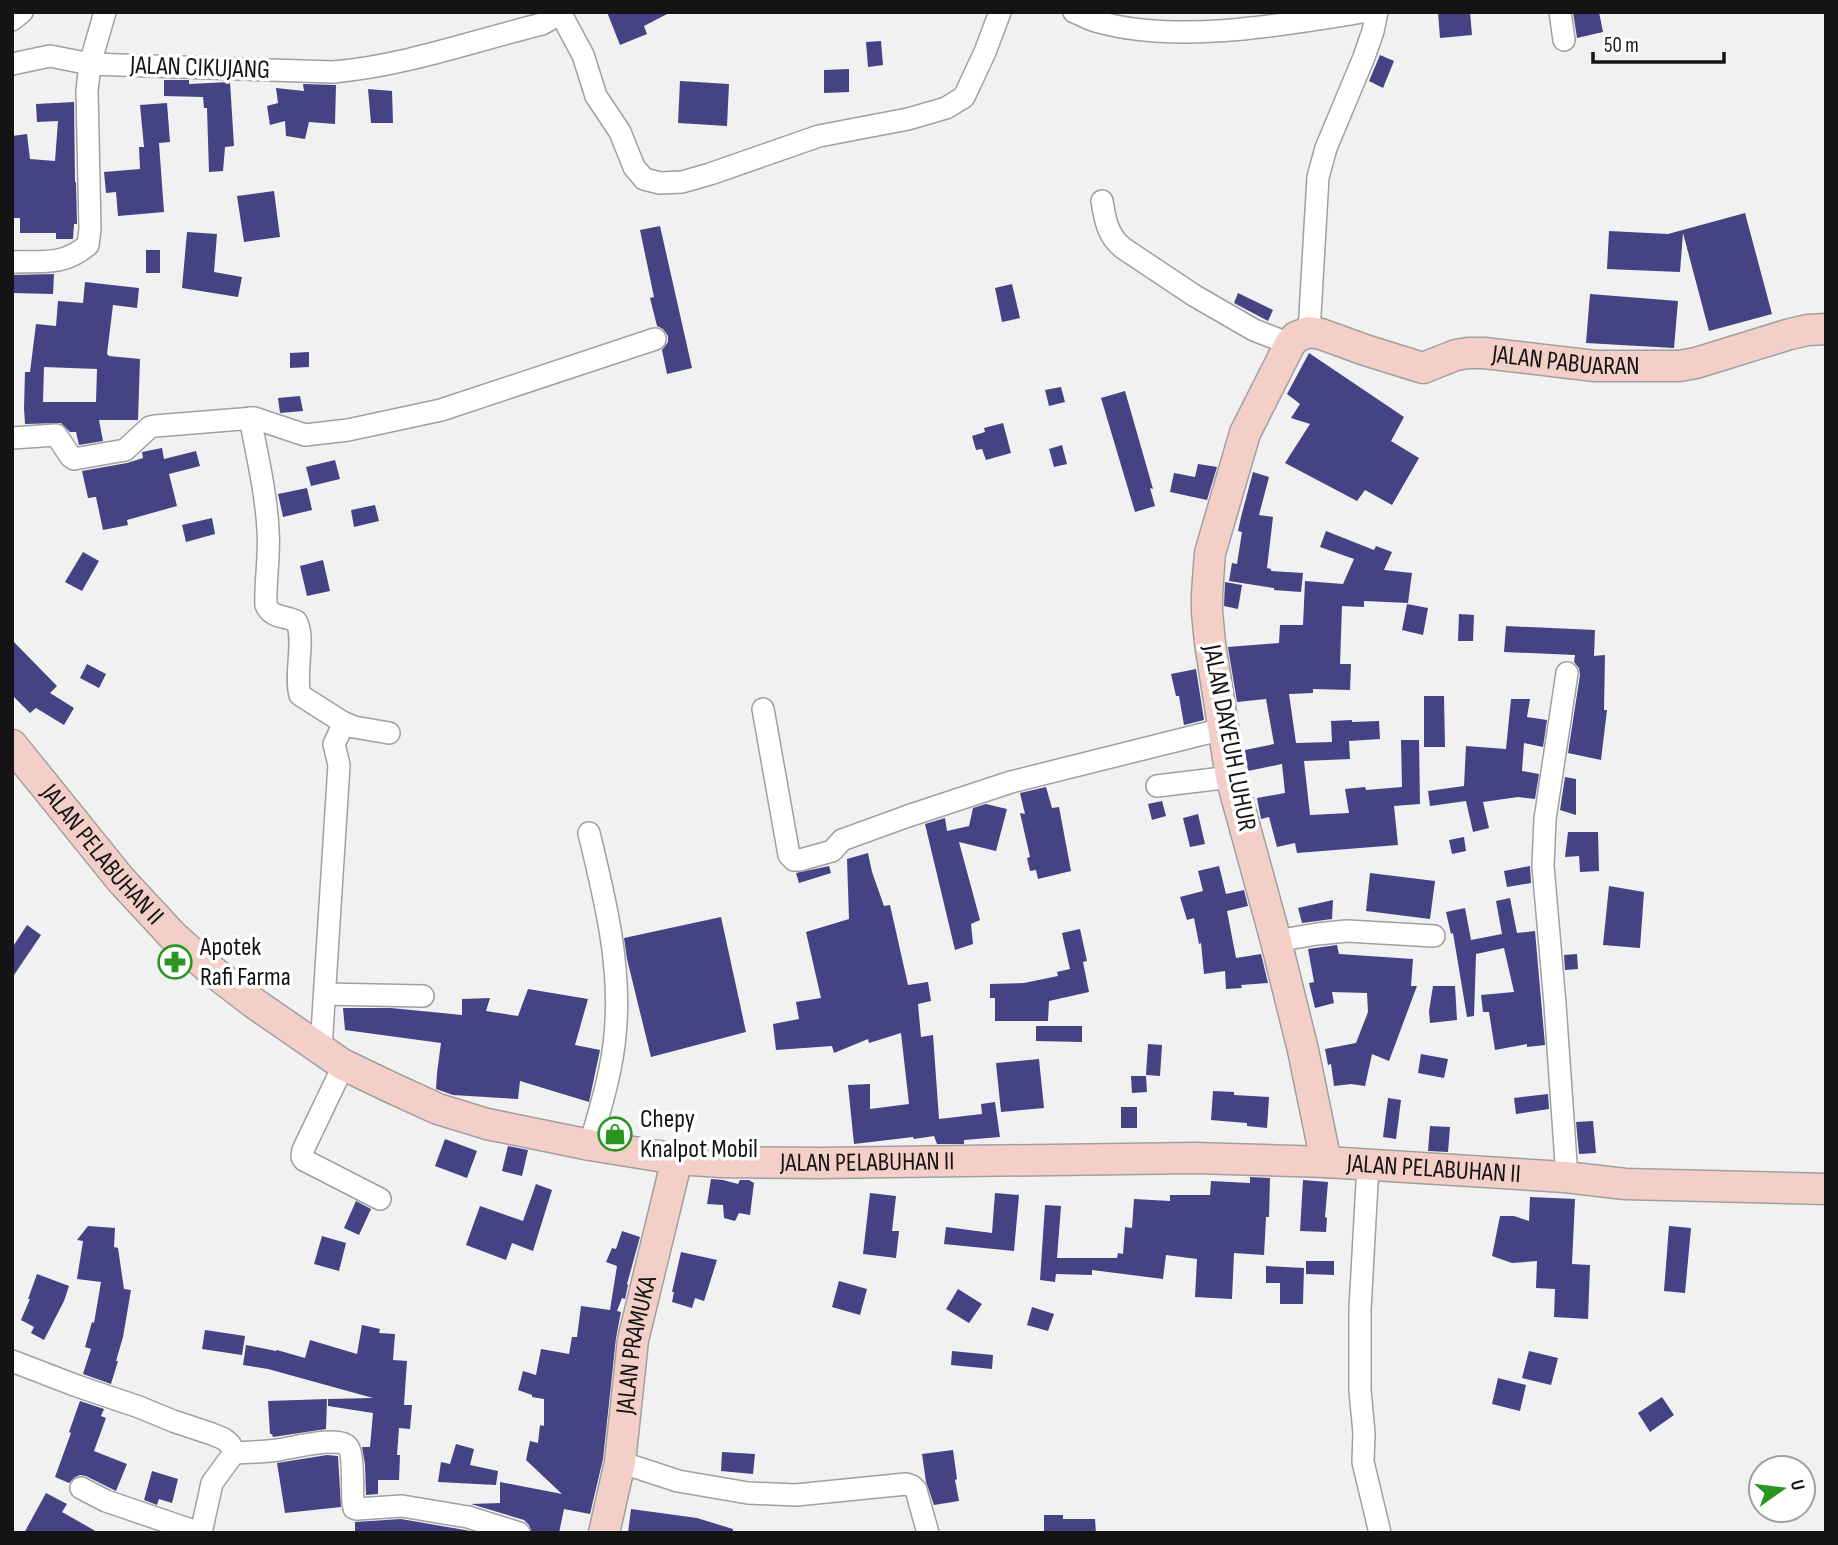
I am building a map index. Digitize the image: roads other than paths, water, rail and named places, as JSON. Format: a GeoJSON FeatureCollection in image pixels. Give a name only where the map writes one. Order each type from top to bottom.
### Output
{"type":"FeatureCollection","features":[{"type":"Feature","properties":{"kind":"main road","name":"JALAN PABUARAN"},"geometry":{"type":"LineString","coordinates":[[1300,338],[1321,334],[1423,368],[1468,353],[1595,366],[1679,366],[1798,332],[1826,329]]}},
{"type":"Feature","properties":{"kind":"main road","name":"JALAN DAYEUH LUHUR"},"geometry":{"type":"LineString","coordinates":[[1300,338],[1245,433],[1210,553],[1207,612],[1231,777],[1303,1050],[1326,1162]]}},
{"type":"Feature","properties":{"kind":"main road","name":"JALAN PELABUHAN II"},"geometry":{"type":"LineString","coordinates":[[12,745],[121,880],[173,936],[211,970],[332,1056],[438,1109],[486,1124],[590,1145],[677,1159],[721,1162],[1195,1158],[1326,1162],[1565,1177],[1625,1184],[1826,1189]]}},
{"type":"Feature","properties":{"kind":"main road","name":"JALAN PRAMUKA"},"geometry":{"type":"LineString","coordinates":[[604,1533],[620,1462],[633,1340],[677,1159]]}},
{"type":"Feature","properties":{"kind":"street"},"geometry":{"type":"LineString","coordinates":[[12,20],[22,12]]}},
{"type":"Feature","properties":{"kind":"street"},"geometry":{"type":"LineString","coordinates":[[12,262],[66,259],[88,246],[90,229],[87,91],[90,64],[105,12]]}},
{"type":"Feature","properties":{"kind":"street"},"geometry":{"type":"LineString","coordinates":[[555,17],[583,55],[596,96],[620,132],[634,167],[643,179],[660,183],[682,182],[710,174],[819,136],[946,108],[964,97],[1000,12]]}},
{"type":"Feature","properties":{"kind":"street"},"geometry":{"type":"LineString","coordinates":[[1074,12],[1099,22],[1151,31],[1226,30],[1363,12]]}},
{"type":"Feature","properties":{"kind":"street"},"geometry":{"type":"LineString","coordinates":[[1102,201],[1108,230],[1122,247],[1195,296],[1254,330],[1300,338],[1321,163],[1364,57],[1377,12]]}},
{"type":"Feature","properties":{"kind":"street"},"geometry":{"type":"LineString","coordinates":[[1560,12],[1564,40]]}},
{"type":"Feature","properties":{"kind":"street","name":"JALAN CIKUJANG"},"geometry":{"type":"LineString","coordinates":[[12,64],[50,56],[90,64],[344,71],[396,62],[555,17]]}},
{"type":"Feature","properties":{"kind":"street"},"geometry":{"type":"LineString","coordinates":[[12,438],[56,435],[74,459],[125,450],[150,427],[155,426],[250,418],[310,435],[348,430],[441,410],[655,338]]}},
{"type":"Feature","properties":{"kind":"street"},"geometry":{"type":"LineString","coordinates":[[250,418],[268,529],[266,605],[268,611],[292,619],[299,625],[297,681],[300,695],[336,720],[354,727],[389,733]]}},
{"type":"Feature","properties":{"kind":"street"},"geometry":{"type":"LineString","coordinates":[[1565,1177],[1555,1004],[1543,866],[1545,820],[1567,673]]}},
{"type":"Feature","properties":{"kind":"street"},"geometry":{"type":"LineString","coordinates":[[763,709],[789,855],[794,860],[832,851],[842,840],[1011,782],[1223,729]]}},
{"type":"Feature","properties":{"kind":"street"},"geometry":{"type":"LineString","coordinates":[[344,723],[334,744],[339,765],[324,994],[337,1080],[302,1157],[380,1199]]}},
{"type":"Feature","properties":{"kind":"street"},"geometry":{"type":"LineString","coordinates":[[1157,786],[1231,777]]}},
{"type":"Feature","properties":{"kind":"street"},"geometry":{"type":"LineString","coordinates":[[589,833],[604,896],[617,988],[613,1048],[590,1145]]}},
{"type":"Feature","properties":{"kind":"street"},"geometry":{"type":"LineString","coordinates":[[1276,941],[1347,931],[1434,936]]}},
{"type":"Feature","properties":{"kind":"street"},"geometry":{"type":"LineString","coordinates":[[324,994],[424,996]]}},
{"type":"Feature","properties":{"kind":"street"},"geometry":{"type":"LineString","coordinates":[[1368,1165],[1360,1309],[1360,1390],[1364,1433],[1363,1462],[1380,1533]]}},
{"type":"Feature","properties":{"kind":"street"},"geometry":{"type":"LineString","coordinates":[[12,1361],[212,1434],[230,1444],[234,1453]]}},
{"type":"Feature","properties":{"kind":"street"},"geometry":{"type":"LineString","coordinates":[[81,1488],[106,1501],[200,1533],[212,1483],[234,1453],[341,1442],[346,1444],[350,1452],[354,1508],[402,1506],[468,1517],[519,1533]]}},
{"type":"Feature","properties":{"kind":"street"},"geometry":{"type":"LineString","coordinates":[[620,1462],[678,1481],[748,1493],[796,1495],[906,1484],[916,1490],[928,1533]]}},
{"type":"Feature","properties":{"kind":"place","name":"Apotek Rafi Farma"},"geometry":{"type":"Point","coordinates":[175,962]}},
{"type":"Feature","properties":{"kind":"place","name":"Chepy Knalpot Mobil"},"geometry":{"type":"Point","coordinates":[615,1134]}}]}
